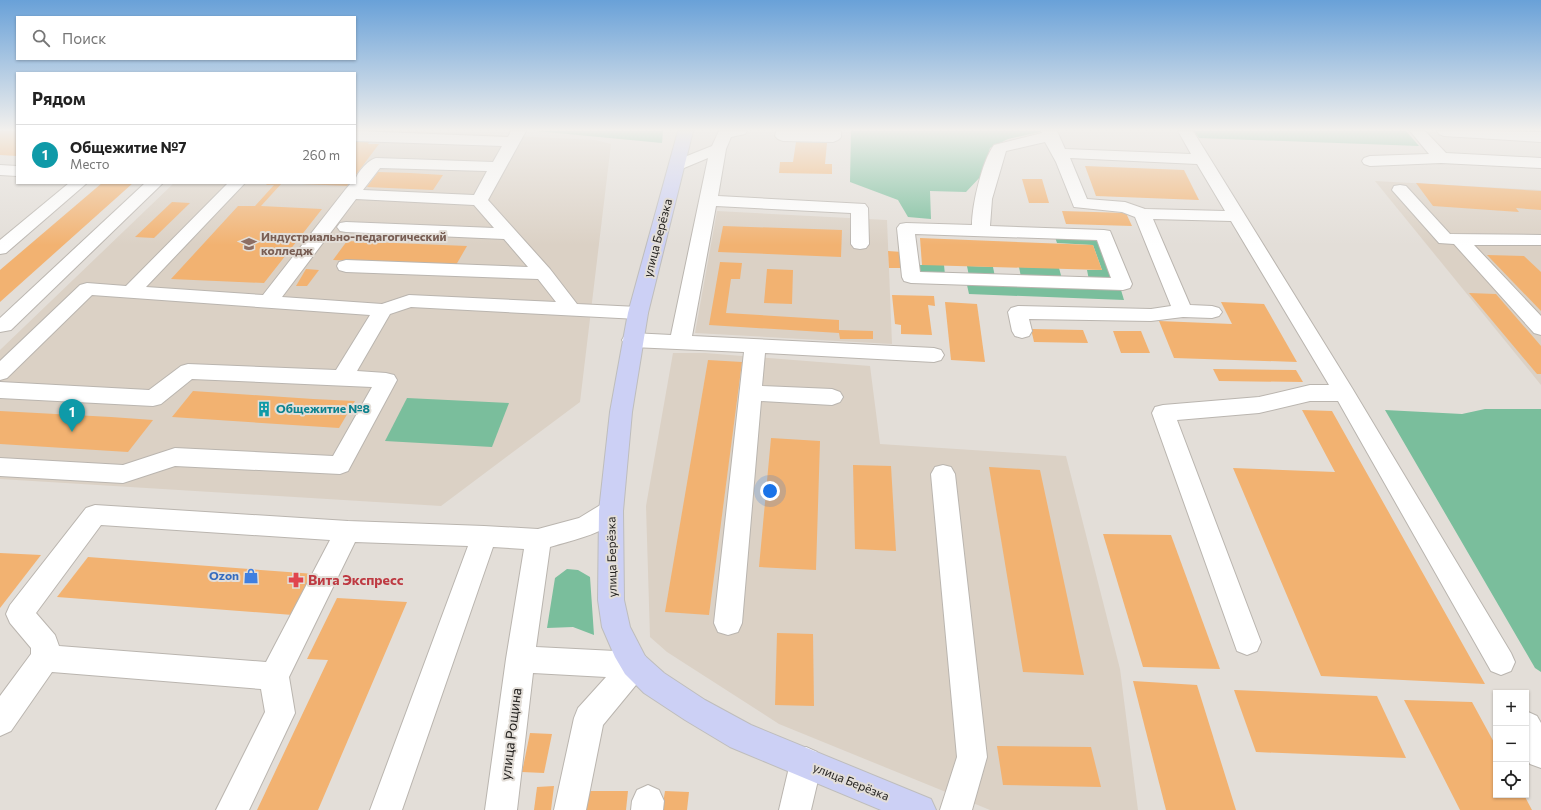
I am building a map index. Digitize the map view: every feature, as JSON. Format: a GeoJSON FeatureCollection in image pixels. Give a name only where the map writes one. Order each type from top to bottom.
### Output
{"type":"FeatureCollection","features":[{"type":"Feature","properties":{"kind":"main road","name":"улица Берёзка"},"geometry":{"type":"LineString","coordinates":[[677,169],[638,313],[632,340],[621,412],[611,511],[611,600],[616,627],[625,648],[635,665],[654,683],[695,710],[741,736],[920,810]]}},
{"type":"Feature","properties":{"kind":"street"},"geometry":{"type":"LineString","coordinates":[[268,302],[371,169]]}},
{"type":"Feature","properties":{"kind":"street"},"geometry":{"type":"LineString","coordinates":[[479,200],[498,169]]}},
{"type":"Feature","properties":{"kind":"street"},"geometry":{"type":"LineString","coordinates":[[680,343],[715,169]]}},
{"type":"Feature","properties":{"kind":"street"},"geometry":{"type":"LineString","coordinates":[[981,231],[980,222],[992,169]]}},
{"type":"Feature","properties":{"kind":"street"},"geometry":{"type":"LineString","coordinates":[[1066,169],[1080,203],[1125,207],[1142,214],[1235,216]]}},
{"type":"Feature","properties":{"kind":"street"},"geometry":{"type":"LineString","coordinates":[[1207,169],[1344,393],[1501,662]]}},
{"type":"Feature","properties":{"kind":"street"},"geometry":{"type":"LineString","coordinates":[[0,170],[16,171]]}},
{"type":"Feature","properties":{"kind":"street"},"geometry":{"type":"LineString","coordinates":[[0,249],[78,184]]}},
{"type":"Feature","properties":{"kind":"street"},"geometry":{"type":"LineString","coordinates":[[0,325],[4,325],[154,184]]}},
{"type":"Feature","properties":{"kind":"street"},"geometry":{"type":"LineString","coordinates":[[131,292],[236,184]]}},
{"type":"Feature","properties":{"kind":"street"},"geometry":{"type":"LineString","coordinates":[[1400,190],[1445,239],[1541,240]]}},
{"type":"Feature","properties":{"kind":"street"},"geometry":{"type":"LineString","coordinates":[[351,194],[479,200],[543,273],[572,310]]}},
{"type":"Feature","properties":{"kind":"street"},"geometry":{"type":"LineString","coordinates":[[709,201],[859,208],[860,244]]}},
{"type":"Feature","properties":{"kind":"street"},"geometry":{"type":"LineString","coordinates":[[1142,214],[1183,311]]}},
{"type":"Feature","properties":{"kind":"street"},"geometry":{"type":"LineString","coordinates":[[346,227],[509,234]]}},
{"type":"Feature","properties":{"kind":"street"},"geometry":{"type":"LineString","coordinates":[[906,228],[981,231],[1104,235],[1123,284],[910,277],[906,228]]}},
{"type":"Feature","properties":{"kind":"street"},"geometry":{"type":"LineString","coordinates":[[1459,240],[1541,328]]}},
{"type":"Feature","properties":{"kind":"street"},"geometry":{"type":"LineString","coordinates":[[346,266],[543,273]]}},
{"type":"Feature","properties":{"kind":"street"},"geometry":{"type":"LineString","coordinates":[[0,373],[87,289],[383,310],[409,301],[638,313]]}},
{"type":"Feature","properties":{"kind":"street"},"geometry":{"type":"LineString","coordinates":[[342,378],[383,310]]}},
{"type":"Feature","properties":{"kind":"street"},"geometry":{"type":"LineString","coordinates":[[1022,331],[1018,312],[1151,315],[1183,311],[1212,312]]}},
{"type":"Feature","properties":{"kind":"street"},"geometry":{"type":"LineString","coordinates":[[632,340],[934,355]]}},
{"type":"Feature","properties":{"kind":"street"},"geometry":{"type":"LineString","coordinates":[[728,623],[755,347]]}},
{"type":"Feature","properties":{"kind":"street"},"geometry":{"type":"LineString","coordinates":[[0,390],[153,398],[188,371],[386,380],[340,465],[175,457],[123,474],[0,467]]}},
{"type":"Feature","properties":{"kind":"street"},"geometry":{"type":"LineString","coordinates":[[751,393],[832,397]]}},
{"type":"Feature","properties":{"kind":"street"},"geometry":{"type":"LineString","coordinates":[[1247,642],[1164,413],[1259,405],[1310,393],[1344,393]]}},
{"type":"Feature","properties":{"kind":"street"},"geometry":{"type":"LineString","coordinates":[[943,474],[972,757],[956,810]]}},
{"type":"Feature","properties":{"kind":"street"},"geometry":{"type":"LineString","coordinates":[[0,721],[45,658],[45,644],[20,614],[95,515],[538,540],[586,526],[611,511]]}},
{"type":"Feature","properties":{"kind":"street"},"geometry":{"type":"LineString","coordinates":[[232,810],[280,713],[274,676],[348,530]]}},
{"type":"Feature","properties":{"kind":"street"},"geometry":{"type":"LineString","coordinates":[[386,810],[484,536]]}},
{"type":"Feature","properties":{"kind":"street","name":"улица Рощина"},"geometry":{"type":"LineString","coordinates":[[501,810],[520,659],[538,540]]}},
{"type":"Feature","properties":{"kind":"street"},"geometry":{"type":"LineString","coordinates":[[45,658],[274,676]]}},
{"type":"Feature","properties":{"kind":"street"},"geometry":{"type":"LineString","coordinates":[[520,659],[635,665]]}},
{"type":"Feature","properties":{"kind":"street"},"geometry":{"type":"LineString","coordinates":[[570,810],[589,718],[635,665]]}},
{"type":"Feature","properties":{"kind":"street"},"geometry":{"type":"LineString","coordinates":[[1529,731],[1541,753]]}},
{"type":"Feature","properties":{"kind":"street"},"geometry":{"type":"LineString","coordinates":[[795,810],[806,763]]}},
{"type":"Feature","properties":{"kind":"shaded area"},"geometry":{"type":"Polygon","coordinates":[[[356,169],[608,169],[580,402],[441,506],[0,479],[0,350],[173,184],[356,184],[356,169]]]}},
{"type":"Feature","properties":{"kind":"shaded area"},"geometry":{"type":"Polygon","coordinates":[[[1375,181],[1541,190],[1541,385],[1375,181]]]}},
{"type":"Feature","properties":{"kind":"shaded area"},"geometry":{"type":"Polygon","coordinates":[[[717,211],[887,220],[892,344],[695,333],[717,211]]]}},
{"type":"Feature","properties":{"kind":"shaded area"},"geometry":{"type":"Polygon","coordinates":[[[673,353],[705,353],[870,366],[880,444],[1066,456],[1120,669],[1138,810],[990,810],[779,724],[667,652],[650,637],[646,506],[673,353]]]}},
{"type":"Feature","properties":{"kind":"green space"},"geometry":{"type":"Polygon","coordinates":[[[850,169],[984,169],[982,175],[966,192],[930,191],[931,219],[908,217],[898,200],[850,182],[850,169]]]}},
{"type":"Feature","properties":{"kind":"green space"},"geometry":{"type":"Polygon","coordinates":[[[1055,237],[1100,238],[1115,281],[1089,280],[1087,270],[1102,270],[1093,245],[1057,243],[1055,237]]]}},
{"type":"Feature","properties":{"kind":"green space"},"geometry":{"type":"Polygon","coordinates":[[[917,265],[944,265],[945,275],[918,274],[917,265]]]}},
{"type":"Feature","properties":{"kind":"green space"},"geometry":{"type":"Polygon","coordinates":[[[967,266],[993,267],[995,277],[969,276],[967,266]]]}},
{"type":"Feature","properties":{"kind":"green space"},"geometry":{"type":"Polygon","coordinates":[[[1019,267],[1059,268],[1062,279],[1021,277],[1019,267]]]}},
{"type":"Feature","properties":{"kind":"green space"},"geometry":{"type":"Polygon","coordinates":[[[967,285],[1121,290],[1124,300],[969,294],[967,285]]]}},
{"type":"Feature","properties":{"kind":"green space"},"geometry":{"type":"Polygon","coordinates":[[[407,398],[509,403],[492,447],[385,441],[407,398]]]}},
{"type":"Feature","properties":{"kind":"green space"},"geometry":{"type":"Polygon","coordinates":[[[1485,409],[1541,409],[1541,672],[1535,668],[1385,410],[1462,414],[1485,409]]]}},
{"type":"Feature","properties":{"kind":"green space"},"geometry":{"type":"Polygon","coordinates":[[[567,569],[578,570],[590,577],[594,635],[573,627],[547,628],[555,578],[567,569]]]}},
{"type":"Feature","properties":{"kind":"building"},"geometry":{"type":"Polygon","coordinates":[[[356,169],[360,169],[356,175],[356,169]]]}},
{"type":"Feature","properties":{"kind":"building"},"geometry":{"type":"Polygon","coordinates":[[[779,169],[832,169],[832,174],[779,173],[779,169]]]}},
{"type":"Feature","properties":{"kind":"building"},"geometry":{"type":"Polygon","coordinates":[[[1086,169],[1154,169],[1184,170],[1199,200],[1096,196],[1086,169]]]}},
{"type":"Feature","properties":{"kind":"building"},"geometry":{"type":"Polygon","coordinates":[[[378,172],[443,175],[433,190],[367,187],[378,172]]]}},
{"type":"Feature","properties":{"kind":"building"},"geometry":{"type":"Polygon","coordinates":[[[1022,179],[1042,179],[1049,203],[1029,203],[1022,179]]]}},
{"type":"Feature","properties":{"kind":"building"},"geometry":{"type":"Polygon","coordinates":[[[1416,183],[1541,191],[1541,210],[1516,208],[1519,212],[1433,206],[1416,183]]]}},
{"type":"Feature","properties":{"kind":"building"},"geometry":{"type":"Polygon","coordinates":[[[101,184],[132,184],[0,302],[0,270],[101,184]]]}},
{"type":"Feature","properties":{"kind":"building","name":"Индустриально-педагогический колледж"},"geometry":{"type":"Polygon","coordinates":[[[281,184],[261,206],[322,209],[264,283],[171,279],[238,206],[255,206],[274,185],[266,185],[281,184]]]}},
{"type":"Feature","properties":{"kind":"building"},"geometry":{"type":"Polygon","coordinates":[[[302,184],[348,184],[347,186],[302,184]]]}},
{"type":"Feature","properties":{"kind":"building"},"geometry":{"type":"Polygon","coordinates":[[[172,202],[190,203],[154,238],[135,237],[172,202]]]}},
{"type":"Feature","properties":{"kind":"building"},"geometry":{"type":"Polygon","coordinates":[[[1062,211],[1126,213],[1132,226],[1066,224],[1062,211]]]}},
{"type":"Feature","properties":{"kind":"building"},"geometry":{"type":"Polygon","coordinates":[[[723,226],[842,230],[841,257],[718,252],[723,226]]]}},
{"type":"Feature","properties":{"kind":"building"},"geometry":{"type":"Polygon","coordinates":[[[920,238],[1093,245],[1102,270],[922,265],[920,238]]]}},
{"type":"Feature","properties":{"kind":"building"},"geometry":{"type":"Polygon","coordinates":[[[347,241],[467,246],[456,265],[333,260],[347,241]]]}},
{"type":"Feature","properties":{"kind":"building"},"geometry":{"type":"Polygon","coordinates":[[[888,251],[902,252],[903,268],[889,268],[888,251]]]}},
{"type":"Feature","properties":{"kind":"building"},"geometry":{"type":"Polygon","coordinates":[[[1487,255],[1524,256],[1541,272],[1541,311],[1487,255]]]}},
{"type":"Feature","properties":{"kind":"building"},"geometry":{"type":"Polygon","coordinates":[[[720,262],[742,263],[740,279],[731,279],[726,313],[839,320],[839,330],[873,331],[873,339],[840,339],[839,333],[709,325],[720,262]]]}},
{"type":"Feature","properties":{"kind":"building"},"geometry":{"type":"Polygon","coordinates":[[[306,269],[319,270],[307,286],[296,286],[306,269]]]}},
{"type":"Feature","properties":{"kind":"building"},"geometry":{"type":"Polygon","coordinates":[[[767,269],[793,270],[792,304],[764,303],[767,269]]]}},
{"type":"Feature","properties":{"kind":"building"},"geometry":{"type":"Polygon","coordinates":[[[1469,293],[1496,294],[1541,346],[1541,374],[1537,374],[1469,293]]]}},
{"type":"Feature","properties":{"kind":"building"},"geometry":{"type":"Polygon","coordinates":[[[892,295],[934,296],[935,306],[928,305],[932,335],[901,334],[901,325],[895,324],[892,295]]]}},
{"type":"Feature","properties":{"kind":"building"},"geometry":{"type":"Polygon","coordinates":[[[945,302],[977,304],[985,362],[951,360],[945,302]]]}},
{"type":"Feature","properties":{"kind":"building"},"geometry":{"type":"Polygon","coordinates":[[[1221,302],[1264,304],[1297,362],[1174,358],[1159,321],[1232,324],[1221,302]]]}},
{"type":"Feature","properties":{"kind":"building"},"geometry":{"type":"Polygon","coordinates":[[[1031,329],[1083,330],[1088,343],[1034,342],[1031,329]]]}},
{"type":"Feature","properties":{"kind":"building"},"geometry":{"type":"Polygon","coordinates":[[[1113,331],[1141,331],[1150,353],[1121,353],[1113,331]]]}},
{"type":"Feature","properties":{"kind":"building"},"geometry":{"type":"Polygon","coordinates":[[[708,360],[742,362],[709,615],[665,612],[708,360]]]}},
{"type":"Feature","properties":{"kind":"building"},"geometry":{"type":"Polygon","coordinates":[[[1213,369],[1296,370],[1303,382],[1219,381],[1213,369]]]}},
{"type":"Feature","properties":{"kind":"building","name":"Общежитие №8"},"geometry":{"type":"Polygon","coordinates":[[[193,391],[355,401],[339,428],[172,417],[193,391]]]}},
{"type":"Feature","properties":{"kind":"building"},"geometry":{"type":"Polygon","coordinates":[[[1302,410],[1332,411],[1485,684],[1321,676],[1233,468],[1335,472],[1302,410]]]}},
{"type":"Feature","properties":{"kind":"building"},"geometry":{"type":"Polygon","coordinates":[[[0,411],[153,420],[128,452],[0,444],[0,411]]]}},
{"type":"Feature","properties":{"kind":"building"},"geometry":{"type":"Polygon","coordinates":[[[771,438],[820,441],[816,570],[759,567],[771,438]]]}},
{"type":"Feature","properties":{"kind":"building"},"geometry":{"type":"Polygon","coordinates":[[[853,465],[891,466],[896,551],[855,549],[853,465]]]}},
{"type":"Feature","properties":{"kind":"building"},"geometry":{"type":"Polygon","coordinates":[[[989,467],[1040,470],[1084,675],[1023,672],[989,467]]]}},
{"type":"Feature","properties":{"kind":"building"},"geometry":{"type":"Polygon","coordinates":[[[1103,534],[1171,535],[1220,669],[1143,667],[1103,534]]]}},
{"type":"Feature","properties":{"kind":"building"},"geometry":{"type":"Polygon","coordinates":[[[0,553],[41,555],[0,608],[0,553]]]}},
{"type":"Feature","properties":{"kind":"building"},"geometry":{"type":"Polygon","coordinates":[[[88,557],[315,574],[293,615],[57,597],[88,557]]]}},
{"type":"Feature","properties":{"kind":"building"},"geometry":{"type":"Polygon","coordinates":[[[337,598],[407,602],[318,810],[257,810],[328,660],[307,659],[337,598]]]}},
{"type":"Feature","properties":{"kind":"building"},"geometry":{"type":"Polygon","coordinates":[[[777,633],[813,634],[814,706],[775,705],[777,633]]]}},
{"type":"Feature","properties":{"kind":"building"},"geometry":{"type":"Polygon","coordinates":[[[1133,681],[1197,685],[1236,810],[1166,810],[1133,681]]]}},
{"type":"Feature","properties":{"kind":"building"},"geometry":{"type":"Polygon","coordinates":[[[1234,690],[1377,696],[1406,758],[1256,752],[1234,690]]]}},
{"type":"Feature","properties":{"kind":"building"},"geometry":{"type":"Polygon","coordinates":[[[1404,700],[1472,702],[1493,740],[1493,798],[1526,798],[1532,810],[1460,810],[1404,700]]]}},
{"type":"Feature","properties":{"kind":"building"},"geometry":{"type":"Polygon","coordinates":[[[530,733],[552,734],[544,773],[522,772],[530,733]]]}},
{"type":"Feature","properties":{"kind":"building"},"geometry":{"type":"Polygon","coordinates":[[[997,746],[1091,747],[1101,787],[1003,785],[997,746]]]}},
{"type":"Feature","properties":{"kind":"building"},"geometry":{"type":"Polygon","coordinates":[[[554,786],[551,810],[534,810],[537,787],[554,786]]]}},
{"type":"Feature","properties":{"kind":"building"},"geometry":{"type":"Polygon","coordinates":[[[587,791],[628,791],[626,810],[584,810],[587,791]]]}},
{"type":"Feature","properties":{"kind":"building"},"geometry":{"type":"Polygon","coordinates":[[[665,791],[689,792],[687,810],[662,810],[665,791]]]}},
{"type":"Feature","properties":{"kind":"place","name":"Индустриально-педагогический колледж"},"geometry":{"type":"Point","coordinates":[249,244]}},
{"type":"Feature","properties":{"kind":"place","name":"Общежитие №8"},"geometry":{"type":"Point","coordinates":[264,409]}},
{"type":"Feature","properties":{"kind":"place","name":"Общежитие №7"},"geometry":{"type":"Point","coordinates":[72,432]}},
{"type":"Feature","properties":{"kind":"place","name":"Ozon"},"geometry":{"type":"Point","coordinates":[251,576]}},
{"type":"Feature","properties":{"kind":"place","name":"Вита Экспресс"},"geometry":{"type":"Point","coordinates":[296,580]}}]}
